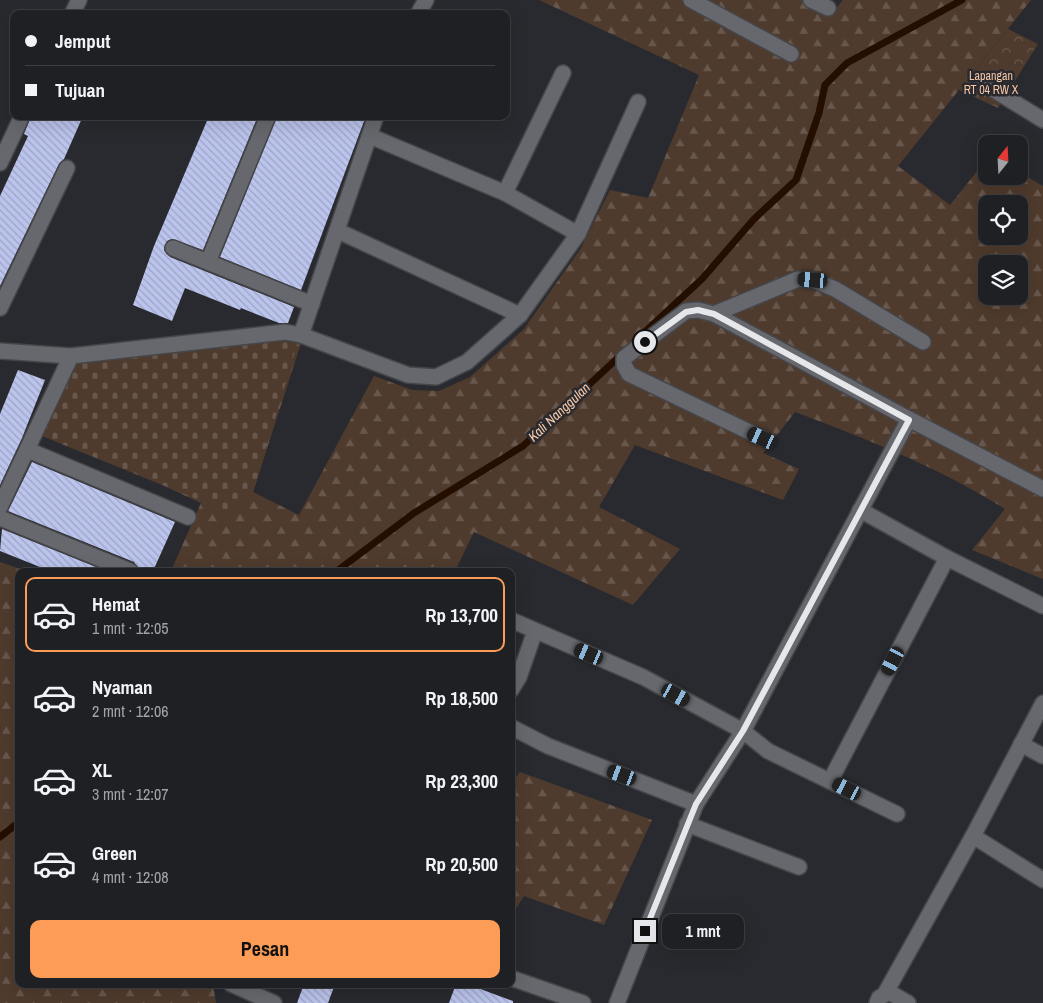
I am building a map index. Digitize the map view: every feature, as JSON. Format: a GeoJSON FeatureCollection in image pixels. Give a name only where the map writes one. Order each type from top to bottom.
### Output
{"type":"FeatureCollection","features":[{"type":"Feature","properties":{"kind":"street"},"geometry":{"type":"LineString","coordinates":[[691,0],[791,54]]}},
{"type":"Feature","properties":{"kind":"street"},"geometry":{"type":"LineString","coordinates":[[811,0],[828,8]]}},
{"type":"Feature","properties":{"kind":"street"},"geometry":{"type":"LineString","coordinates":[[505,193],[563,73]]}},
{"type":"Feature","properties":{"kind":"street"},"geometry":{"type":"LineString","coordinates":[[981,82],[1043,120]]}},
{"type":"Feature","properties":{"kind":"street"},"geometry":{"type":"LineString","coordinates":[[0,351],[71,356],[285,332],[301,335],[408,375],[436,377],[467,362],[520,315],[578,234],[638,102]]}},
{"type":"Feature","properties":{"kind":"street"},"geometry":{"type":"LineString","coordinates":[[0,163],[20,120]]}},
{"type":"Feature","properties":{"kind":"street"},"geometry":{"type":"LineString","coordinates":[[208,262],[266,120]]}},
{"type":"Feature","properties":{"kind":"street"},"geometry":{"type":"LineString","coordinates":[[301,335],[375,120]]}},
{"type":"Feature","properties":{"kind":"street"},"geometry":{"type":"LineString","coordinates":[[370,136],[505,193],[578,234]]}},
{"type":"Feature","properties":{"kind":"street"},"geometry":{"type":"LineString","coordinates":[[0,308],[66,168]]}},
{"type":"Feature","properties":{"kind":"street"},"geometry":{"type":"LineString","coordinates":[[338,231],[520,315]]}},
{"type":"Feature","properties":{"kind":"street"},"geometry":{"type":"LineString","coordinates":[[173,248],[312,304]]}},
{"type":"Feature","properties":{"kind":"street"},"geometry":{"type":"LineString","coordinates":[[714,314],[798,279],[813,280],[835,289],[924,342]]}},
{"type":"Feature","properties":{"kind":"street"},"geometry":{"type":"LineString","coordinates":[[762,438],[648,385],[629,374],[624,366],[624,358],[686,312],[698,310],[714,314],[909,420],[1043,488]]}},
{"type":"Feature","properties":{"kind":"street"},"geometry":{"type":"LineString","coordinates":[[0,507],[71,356]]}},
{"type":"Feature","properties":{"kind":"street"},"geometry":{"type":"LineString","coordinates":[[617,1003],[696,804],[743,731],[909,420]]}},
{"type":"Feature","properties":{"kind":"street"},"geometry":{"type":"LineString","coordinates":[[28,450],[188,517]]}},
{"type":"Feature","properties":{"kind":"street"},"geometry":{"type":"LineString","coordinates":[[860,510],[947,558],[1043,606]]}},
{"type":"Feature","properties":{"kind":"street"},"geometry":{"type":"LineString","coordinates":[[0,518],[123,568]]}},
{"type":"Feature","properties":{"kind":"street"},"geometry":{"type":"LineString","coordinates":[[830,781],[947,558]]}},
{"type":"Feature","properties":{"kind":"street"},"geometry":{"type":"LineString","coordinates":[[515,622],[643,677],[743,731],[768,751],[897,814]]}},
{"type":"Feature","properties":{"kind":"street"},"geometry":{"type":"LineString","coordinates":[[515,683],[535,631]]}},
{"type":"Feature","properties":{"kind":"street"},"geometry":{"type":"LineString","coordinates":[[881,998],[973,836],[1043,703]]}},
{"type":"Feature","properties":{"kind":"street"},"geometry":{"type":"LineString","coordinates":[[515,729],[548,746],[696,804]]}},
{"type":"Feature","properties":{"kind":"street"},"geometry":{"type":"LineString","coordinates":[[1021,744],[1043,756]]}},
{"type":"Feature","properties":{"kind":"street"},"geometry":{"type":"LineString","coordinates":[[687,824],[799,866]]}},
{"type":"Feature","properties":{"kind":"street"},"geometry":{"type":"LineString","coordinates":[[973,836],[1043,880]]}},
{"type":"Feature","properties":{"kind":"street"},"geometry":{"type":"LineString","coordinates":[[515,979],[583,1003]]}},
{"type":"Feature","properties":{"kind":"street"},"geometry":{"type":"LineString","coordinates":[[240,988],[274,1003]]}},
{"type":"Feature","properties":{"kind":"street"},"geometry":{"type":"LineString","coordinates":[[881,998],[893,993],[908,1003]]}},
{"type":"Feature","properties":{"kind":"green space"},"geometry":{"type":"Polygon","coordinates":[[[539,0],[808,0],[833,12],[843,0],[1031,0],[898,166],[950,205],[978,170],[978,185],[1028,185],[1028,177],[1043,186],[1043,579],[972,550],[1005,509],[929,467],[795,412],[763,453],[799,469],[783,500],[635,445],[599,507],[680,549],[633,605],[474,532],[456,568],[172,568],[201,503],[43,430],[74,359],[303,337],[253,492],[299,515],[374,376],[412,390],[439,391],[470,377],[524,329],[581,248],[610,190],[648,198],[699,75],[539,0]]]}},
{"type":"Feature","properties":{"kind":"green space","name":"Lapangan RT 04 RW X"},"geometry":{"type":"Polygon","coordinates":[[[1008,29],[1038,44],[998,108],[959,90],[1008,29]]]}},
{"type":"Feature","properties":{"kind":"green space"},"geometry":{"type":"Polygon","coordinates":[[[298,341],[253,492],[231,513],[37,434],[68,362],[177,349],[298,341]]]}},
{"type":"Feature","properties":{"kind":"green space"},"geometry":{"type":"Polygon","coordinates":[[[0,562],[17,568],[15,568],[15,988],[214,988],[216,1003],[0,1003],[0,562]]]}},
{"type":"Feature","properties":{"kind":"green space"},"geometry":{"type":"Polygon","coordinates":[[[520,772],[652,820],[604,925],[524,896],[515,910],[515,779],[520,772]]]}},
{"type":"Feature","properties":{"kind":"building"},"geometry":{"type":"Polygon","coordinates":[[[29,120],[81,120],[64,159],[59,164],[0,286],[0,196],[28,136],[24,134],[29,120]]]}},
{"type":"Feature","properties":{"kind":"building"},"geometry":{"type":"Polygon","coordinates":[[[207,120],[256,120],[203,250],[172,239],[167,241],[164,250],[170,257],[294,307],[288,323],[279,323],[241,308],[240,310],[185,288],[172,321],[133,305],[154,246],[207,120]]]}},
{"type":"Feature","properties":{"kind":"building"},"geometry":{"type":"Polygon","coordinates":[[[275,120],[365,120],[301,290],[220,257],[275,120]]]}},
{"type":"Feature","properties":{"kind":"building"},"geometry":{"type":"Polygon","coordinates":[[[18,370],[45,380],[22,438],[0,485],[0,414],[18,370]]]}},
{"type":"Feature","properties":{"kind":"building"},"geometry":{"type":"Polygon","coordinates":[[[32,462],[175,522],[154,568],[137,568],[134,562],[8,511],[32,462]]]}},
{"type":"Feature","properties":{"kind":"building"},"geometry":{"type":"Polygon","coordinates":[[[2,529],[99,568],[42,568],[0,551],[2,529]]]}},
{"type":"Feature","properties":{"kind":"building"},"geometry":{"type":"Polygon","coordinates":[[[303,988],[334,988],[328,1003],[297,1003],[303,988]]]}},
{"type":"Feature","properties":{"kind":"building"},"geometry":{"type":"Polygon","coordinates":[[[455,988],[478,988],[513,1001],[513,1003],[449,1003],[455,988]]]}},
{"type":"Feature","properties":{"kind":"waterway"},"geometry":{"type":"LineString","coordinates":[[635,341],[702,279],[754,219],[796,180],[819,113],[825,85],[847,63],[962,0]]}},
{"type":"Feature","properties":{"kind":"waterway","name":"Kali Nanggulan"},"geometry":{"type":"LineString","coordinates":[[341,568],[414,513],[523,446],[622,354]]}},
{"type":"Feature","properties":{"kind":"waterway","name":"Kali Nanggulan"},"geometry":{"type":"LineString","coordinates":[[0,837],[15,825]]}},
{"type":"Feature","properties":{"kind":"route"},"geometry":{"type":"LineString","coordinates":[[645,342],[686,312],[698,310],[714,314],[909,420],[809,604],[743,731],[696,804],[645,931]]}}]}
